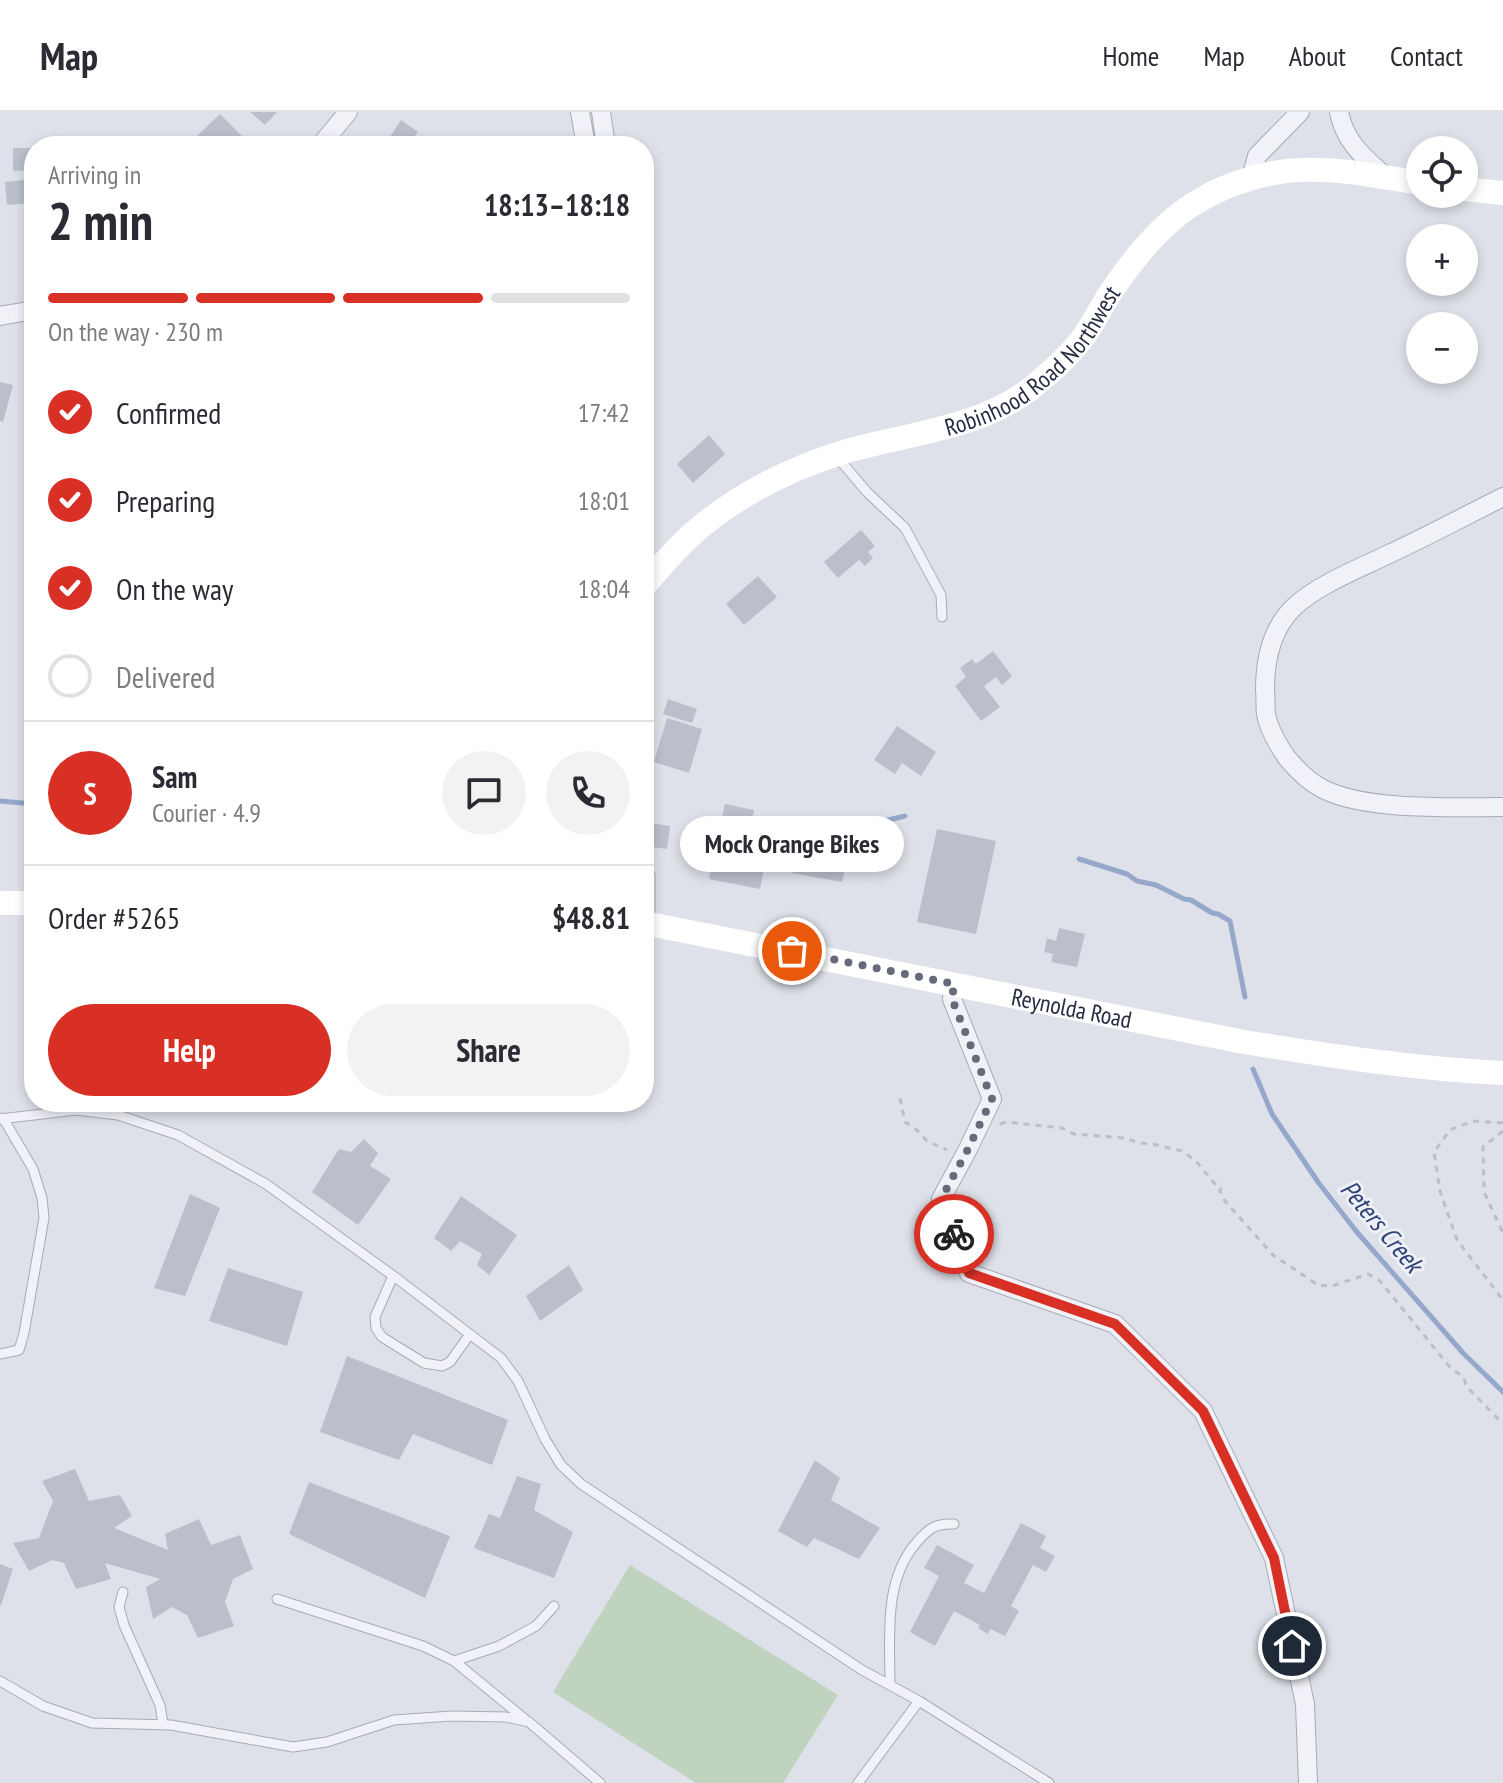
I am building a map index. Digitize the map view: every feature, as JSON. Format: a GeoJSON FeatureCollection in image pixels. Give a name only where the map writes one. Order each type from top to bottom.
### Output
{"type":"FeatureCollection","features":[{"type":"Feature","properties":{"kind":"street"},"geometry":{"type":"LineString","coordinates":[[328,136],[348,112]]}},
{"type":"Feature","properties":{"kind":"street"},"geometry":{"type":"LineString","coordinates":[[580,112],[584,136]]}},
{"type":"Feature","properties":{"kind":"street"},"geometry":{"type":"LineString","coordinates":[[601,112],[605,136]]}},
{"type":"Feature","properties":{"kind":"street"},"geometry":{"type":"LineString","coordinates":[[1251,178],[1257,156],[1300,112]]}},
{"type":"Feature","properties":{"kind":"street"},"geometry":{"type":"LineString","coordinates":[[1339,112],[1340,121],[1356,150],[1387,178]]}},
{"type":"Feature","properties":{"kind":"street","name":"Robinhood Road Northwest"},"geometry":{"type":"LineString","coordinates":[[654,574],[670,555],[729,506],[800,467],[987,414],[1027,391],[1084,336],[1109,295],[1166,225],[1202,199],[1251,178],[1298,170],[1344,172],[1406,181]]}},
{"type":"Feature","properties":{"kind":"street"},"geometry":{"type":"LineString","coordinates":[[1478,190],[1503,193]]}},
{"type":"Feature","properties":{"kind":"street"},"geometry":{"type":"LineString","coordinates":[[0,316],[24,312]]}},
{"type":"Feature","properties":{"kind":"street"},"geometry":{"type":"LineString","coordinates":[[1503,497],[1340,577],[1295,605],[1273,638],[1268,652],[1265,683],[1266,714],[1281,749],[1295,767],[1326,791],[1378,803],[1503,807]]}},
{"type":"Feature","properties":{"kind":"street"},"geometry":{"type":"LineString","coordinates":[[0,903],[24,903]]}},
{"type":"Feature","properties":{"kind":"street","name":"Reynolda Road"},"geometry":{"type":"LineString","coordinates":[[654,924],[1244,1042],[1451,1071],[1503,1073]]}},
{"type":"Feature","properties":{"kind":"street"},"geometry":{"type":"LineString","coordinates":[[954,984],[952,999],[992,1099],[941,1199],[969,1273],[1115,1324],[1203,1411],[1274,1558],[1305,1704],[1308,1783]]}},
{"type":"Feature","properties":{"kind":"lane"},"geometry":{"type":"LineString","coordinates":[[836,455],[867,492],[905,528],[941,595],[942,617]]}},
{"type":"Feature","properties":{"kind":"lane"},"geometry":{"type":"LineString","coordinates":[[0,1354],[19,1350],[22,1342],[44,1218],[42,1198],[33,1169],[2,1118],[58,1112]]}},
{"type":"Feature","properties":{"kind":"lane"},"geometry":{"type":"LineString","coordinates":[[93,1112],[118,1115],[178,1135],[266,1184],[501,1358],[518,1381],[561,1465],[581,1484],[862,1670],[919,1701],[1049,1783]]}},
{"type":"Feature","properties":{"kind":"lane"},"geometry":{"type":"LineString","coordinates":[[393,1276],[375,1317],[376,1328],[382,1337],[424,1363],[442,1366],[450,1362],[470,1334]]}},
{"type":"Feature","properties":{"kind":"lane"},"geometry":{"type":"LineString","coordinates":[[890,1685],[890,1618],[902,1565],[912,1547],[927,1532],[941,1524],[954,1524]]}},
{"type":"Feature","properties":{"kind":"lane"},"geometry":{"type":"LineString","coordinates":[[123,1592],[119,1607],[124,1625],[150,1679],[163,1724]]}},
{"type":"Feature","properties":{"kind":"lane"},"geometry":{"type":"LineString","coordinates":[[277,1599],[423,1646],[454,1661],[600,1783]]}},
{"type":"Feature","properties":{"kind":"lane"},"geometry":{"type":"LineString","coordinates":[[454,1661],[499,1646],[536,1626],[554,1606]]}},
{"type":"Feature","properties":{"kind":"lane"},"geometry":{"type":"LineString","coordinates":[[0,1681],[43,1706],[92,1723],[163,1724],[293,1747],[327,1742],[394,1720],[452,1716],[506,1717],[529,1722]]}},
{"type":"Feature","properties":{"kind":"lane"},"geometry":{"type":"LineString","coordinates":[[858,1783],[919,1701]]}},
{"type":"Feature","properties":{"kind":"path"},"geometry":{"type":"LineString","coordinates":[[900,1098],[905,1122],[927,1141],[943,1150],[967,1151]]}},
{"type":"Feature","properties":{"kind":"path"},"geometry":{"type":"LineString","coordinates":[[1503,1123],[1473,1121],[1450,1130],[1434,1152],[1440,1191],[1457,1240],[1503,1300]]}},
{"type":"Feature","properties":{"kind":"path"},"geometry":{"type":"LineString","coordinates":[[991,1129],[1006,1122],[1062,1128],[1074,1134],[1125,1138],[1190,1156],[1221,1188],[1225,1201],[1284,1264],[1323,1286],[1368,1274],[1380,1281],[1449,1366],[1463,1377],[1467,1387],[1503,1424]]}},
{"type":"Feature","properties":{"kind":"path"},"geometry":{"type":"LineString","coordinates":[[1503,1131],[1483,1147],[1484,1192],[1503,1233]]}},
{"type":"Feature","properties":{"kind":"green space"},"geometry":{"type":"Polygon","coordinates":[[[630,1565],[838,1695],[783,1783],[696,1783],[553,1692],[630,1565]]]}},
{"type":"Feature","properties":{"kind":"building"},"geometry":{"type":"Polygon","coordinates":[[[250,112],[277,112],[265,125],[250,112]]]}},
{"type":"Feature","properties":{"kind":"building"},"geometry":{"type":"Polygon","coordinates":[[[220,114],[242,136],[197,136],[220,114]]]}},
{"type":"Feature","properties":{"kind":"building"},"geometry":{"type":"Polygon","coordinates":[[[401,120],[418,132],[415,136],[391,136],[401,120]]]}},
{"type":"Feature","properties":{"kind":"building"},"geometry":{"type":"Polygon","coordinates":[[[13,148],[24,148],[24,170],[13,171],[13,148]]]}},
{"type":"Feature","properties":{"kind":"building"},"geometry":{"type":"Polygon","coordinates":[[[24,180],[24,204],[7,205],[5,182],[24,180]]]}},
{"type":"Feature","properties":{"kind":"building"},"geometry":{"type":"Polygon","coordinates":[[[0,382],[13,385],[3,422],[0,421],[0,382]]]}},
{"type":"Feature","properties":{"kind":"building"},"geometry":{"type":"Polygon","coordinates":[[[709,435],[725,454],[693,483],[677,464],[709,435]]]}},
{"type":"Feature","properties":{"kind":"building"},"geometry":{"type":"Polygon","coordinates":[[[861,530],[875,546],[868,552],[873,558],[865,566],[859,560],[838,578],[824,562],[861,530]]]}},
{"type":"Feature","properties":{"kind":"building"},"geometry":{"type":"Polygon","coordinates":[[[758,576],[777,597],[744,625],[726,604],[758,576]]]}},
{"type":"Feature","properties":{"kind":"building"},"geometry":{"type":"Polygon","coordinates":[[[993,651],[1012,676],[1002,685],[996,677],[984,686],[1000,707],[981,721],[955,686],[966,677],[960,668],[972,659],[976,664],[993,651]]]}},
{"type":"Feature","properties":{"kind":"building"},"geometry":{"type":"Polygon","coordinates":[[[668,699],[697,709],[692,723],[663,714],[668,699]]]}},
{"type":"Feature","properties":{"kind":"building"},"geometry":{"type":"Polygon","coordinates":[[[667,718],[702,729],[689,773],[654,762],[667,718]]]}},
{"type":"Feature","properties":{"kind":"building"},"geometry":{"type":"Polygon","coordinates":[[[897,726],[936,752],[921,776],[902,763],[895,774],[874,760],[897,726]]]}},
{"type":"Feature","properties":{"kind":"building"},"geometry":{"type":"Polygon","coordinates":[[[725,804],[754,810],[746,849],[767,853],[760,889],[709,879],[725,804]]]}},
{"type":"Feature","properties":{"kind":"building"},"geometry":{"type":"Polygon","coordinates":[[[654,824],[670,826],[667,849],[654,847],[654,824]]]}},
{"type":"Feature","properties":{"kind":"building"},"geometry":{"type":"Polygon","coordinates":[[[937,829],[996,841],[976,934],[917,922],[937,829]]]}},
{"type":"Feature","properties":{"kind":"building"},"geometry":{"type":"Polygon","coordinates":[[[798,846],[848,855],[842,882],[792,873],[798,846]]]}},
{"type":"Feature","properties":{"kind":"building"},"geometry":{"type":"Polygon","coordinates":[[[1059,928],[1085,934],[1077,967],[1051,962],[1053,954],[1044,952],[1047,938],[1056,941],[1059,928]]]}},
{"type":"Feature","properties":{"kind":"building"},"geometry":{"type":"Polygon","coordinates":[[[364,1139],[378,1153],[370,1166],[391,1179],[358,1225],[312,1192],[339,1149],[351,1152],[364,1139]]]}},
{"type":"Feature","properties":{"kind":"building"},"geometry":{"type":"Polygon","coordinates":[[[190,1194],[220,1208],[185,1296],[154,1288],[190,1194]]]}},
{"type":"Feature","properties":{"kind":"building"},"geometry":{"type":"Polygon","coordinates":[[[461,1196],[517,1235],[489,1275],[477,1265],[482,1254],[460,1241],[451,1251],[434,1238],[461,1196]]]}},
{"type":"Feature","properties":{"kind":"building"},"geometry":{"type":"Polygon","coordinates":[[[569,1265],[583,1290],[540,1321],[526,1296],[569,1265]]]}},
{"type":"Feature","properties":{"kind":"building"},"geometry":{"type":"Polygon","coordinates":[[[228,1268],[303,1292],[287,1346],[209,1321],[228,1268]]]}},
{"type":"Feature","properties":{"kind":"building"},"geometry":{"type":"Polygon","coordinates":[[[347,1356],[508,1420],[492,1465],[413,1434],[399,1460],[320,1432],[347,1356]]]}},
{"type":"Feature","properties":{"kind":"building"},"geometry":{"type":"Polygon","coordinates":[[[815,1460],[840,1478],[831,1500],[880,1528],[859,1559],[814,1538],[807,1547],[778,1531],[815,1460]]]}},
{"type":"Feature","properties":{"kind":"building"},"geometry":{"type":"Polygon","coordinates":[[[75,1469],[89,1501],[120,1495],[132,1516],[114,1528],[168,1550],[165,1534],[199,1519],[211,1545],[240,1535],[253,1569],[233,1579],[225,1602],[234,1626],[198,1638],[187,1615],[172,1607],[153,1619],[146,1587],[160,1579],[105,1563],[111,1579],[76,1589],[64,1563],[52,1560],[29,1571],[13,1543],[39,1538],[53,1501],[42,1481],[75,1469]]]}},
{"type":"Feature","properties":{"kind":"building"},"geometry":{"type":"Polygon","coordinates":[[[517,1476],[541,1484],[534,1510],[573,1532],[554,1578],[474,1548],[489,1514],[500,1518],[517,1476]]]}},
{"type":"Feature","properties":{"kind":"building"},"geometry":{"type":"Polygon","coordinates":[[[309,1482],[450,1536],[425,1598],[289,1534],[309,1482]]]}},
{"type":"Feature","properties":{"kind":"building"},"geometry":{"type":"Polygon","coordinates":[[[1021,1523],[1046,1536],[1040,1548],[1055,1556],[1046,1572],[1033,1565],[1011,1606],[1019,1611],[1005,1636],[990,1629],[988,1634],[978,1628],[980,1625],[954,1611],[935,1646],[910,1632],[939,1576],[924,1568],[937,1545],[974,1565],[964,1583],[984,1593],[1021,1523]]]}},
{"type":"Feature","properties":{"kind":"building"},"geometry":{"type":"Polygon","coordinates":[[[0,1564],[13,1569],[1,1605],[0,1605],[0,1564]]]}},
{"type":"Feature","properties":{"kind":"waterway","name":"Peters Creek"},"geometry":{"type":"LineString","coordinates":[[0,801],[24,803]]}},
{"type":"Feature","properties":{"kind":"waterway","name":"Peters Creek"},"geometry":{"type":"LineString","coordinates":[[876,823],[905,816]]}},
{"type":"Feature","properties":{"kind":"waterway","name":"Peters Creek"},"geometry":{"type":"LineString","coordinates":[[1079,859],[1156,885],[1230,921],[1245,997]]}},
{"type":"Feature","properties":{"kind":"waterway","name":"Peters Creek"},"geometry":{"type":"LineString","coordinates":[[1253,1069],[1272,1114],[1318,1182],[1356,1231],[1463,1353],[1503,1392]]}},
{"type":"Feature","properties":{"kind":"way so far"},"geometry":{"type":"LineString","coordinates":[[792,951],[954,984],[952,999],[992,1099],[941,1199],[954,1234]]}},
{"type":"Feature","properties":{"kind":"place","name":"Mock Orange Bikes"},"geometry":{"type":"Point","coordinates":[792,951]}},
{"type":"Feature","properties":{"kind":"route"},"geometry":{"type":"LineString","coordinates":[[954,1234],[969,1273],[1115,1324],[1203,1411],[1274,1558],[1292,1646]]}}]}
